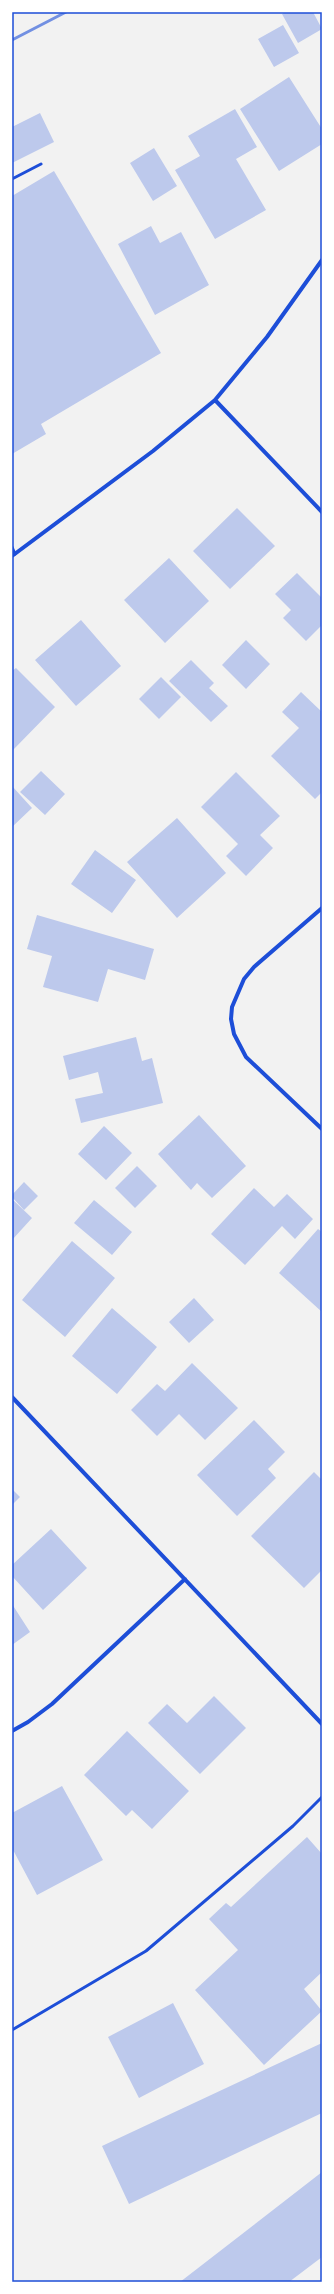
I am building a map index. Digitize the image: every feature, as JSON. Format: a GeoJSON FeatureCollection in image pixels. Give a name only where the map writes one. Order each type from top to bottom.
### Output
{"type":"FeatureCollection","features":[{"type":"Feature","properties":{"kind":"street"},"geometry":{"type":"LineString","coordinates":[[14,555],[153,451],[215,400],[267,337],[322,260]]}},
{"type":"Feature","properties":{"kind":"street"},"geometry":{"type":"LineString","coordinates":[[215,400],[322,512]]}},
{"type":"Feature","properties":{"kind":"street"},"geometry":{"type":"LineString","coordinates":[[322,908],[254,967],[244,979],[232,1006],[234,1034],[246,1057],[322,1129]]}},
{"type":"Feature","properties":{"kind":"street"},"geometry":{"type":"LineString","coordinates":[[12,1397],[322,1724]]}},
{"type":"Feature","properties":{"kind":"street"},"geometry":{"type":"LineString","coordinates":[[12,1731],[28,1722],[52,1704],[184,1579]]}},
{"type":"Feature","properties":{"kind":"lane"},"geometry":{"type":"LineString","coordinates":[[12,179],[41,164]]}},
{"type":"Feature","properties":{"kind":"lane"},"geometry":{"type":"LineString","coordinates":[[12,547],[14,555]]}},
{"type":"Feature","properties":{"kind":"lane"},"geometry":{"type":"LineString","coordinates":[[12,2030],[146,1950],[293,1826],[322,1797]]}},
{"type":"Feature","properties":{"kind":"building"},"geometry":{"type":"Polygon","coordinates":[[[286,12],[313,12],[322,29],[298,43],[282,14],[286,12]]]}},
{"type":"Feature","properties":{"kind":"building"},"geometry":{"type":"Polygon","coordinates":[[[283,25],[299,53],[274,67],[258,39],[283,25]]]}},
{"type":"Feature","properties":{"kind":"building"},"geometry":{"type":"Polygon","coordinates":[[[289,77],[322,129],[322,144],[279,171],[240,109],[289,77]]]}},
{"type":"Feature","properties":{"kind":"building"},"geometry":{"type":"Polygon","coordinates":[[[235,109],[257,147],[236,159],[266,210],[215,239],[175,170],[200,156],[188,136],[235,109]]]}},
{"type":"Feature","properties":{"kind":"building"},"geometry":{"type":"Polygon","coordinates":[[[40,113],[54,142],[12,163],[12,127],[40,113]]]}},
{"type":"Feature","properties":{"kind":"building"},"geometry":{"type":"Polygon","coordinates":[[[154,148],[177,186],[153,201],[130,163],[154,148]]]}},
{"type":"Feature","properties":{"kind":"building"},"geometry":{"type":"Polygon","coordinates":[[[54,171],[161,353],[41,424],[46,434],[12,454],[12,196],[54,171]]]}},
{"type":"Feature","properties":{"kind":"building"},"geometry":{"type":"Polygon","coordinates":[[[151,226],[160,243],[181,232],[209,285],[155,315],[118,244],[151,226]]]}},
{"type":"Feature","properties":{"kind":"building"},"geometry":{"type":"Polygon","coordinates":[[[237,508],[275,546],[230,589],[193,551],[237,508]]]}},
{"type":"Feature","properties":{"kind":"building"},"geometry":{"type":"Polygon","coordinates":[[[169,558],[209,601],[165,643],[124,600],[169,558]]]}},
{"type":"Feature","properties":{"kind":"building"},"geometry":{"type":"Polygon","coordinates":[[[297,573],[322,598],[322,625],[306,641],[283,618],[291,610],[275,594],[297,573]]]}},
{"type":"Feature","properties":{"kind":"building"},"geometry":{"type":"Polygon","coordinates":[[[81,620],[121,666],[76,706],[35,660],[81,620]]]}},
{"type":"Feature","properties":{"kind":"building"},"geometry":{"type":"Polygon","coordinates":[[[246,640],[270,664],[246,689],[222,665],[246,640]]]}},
{"type":"Feature","properties":{"kind":"building"},"geometry":{"type":"Polygon","coordinates":[[[191,660],[214,683],[209,688],[228,706],[211,722],[169,681],[191,660]]]}},
{"type":"Feature","properties":{"kind":"building"},"geometry":{"type":"Polygon","coordinates":[[[16,668],[55,707],[13,750],[12,671],[16,668]]]}},
{"type":"Feature","properties":{"kind":"building"},"geometry":{"type":"Polygon","coordinates":[[[161,677],[181,697],[159,719],[139,699],[161,677]]]}},
{"type":"Feature","properties":{"kind":"building"},"geometry":{"type":"Polygon","coordinates":[[[301,692],[322,712],[322,792],[315,799],[271,756],[299,728],[282,712],[301,692]]]}},
{"type":"Feature","properties":{"kind":"building"},"geometry":{"type":"Polygon","coordinates":[[[41,771],[65,794],[45,815],[20,792],[41,771]]]}},
{"type":"Feature","properties":{"kind":"building"},"geometry":{"type":"Polygon","coordinates":[[[236,772],[280,816],[260,835],[273,848],[246,876],[226,856],[238,844],[201,807],[236,772]]]}},
{"type":"Feature","properties":{"kind":"building"},"geometry":{"type":"Polygon","coordinates":[[[12,786],[32,808],[12,827],[12,786]]]}},
{"type":"Feature","properties":{"kind":"building"},"geometry":{"type":"Polygon","coordinates":[[[177,818],[226,873],[177,918],[127,862],[177,818]]]}},
{"type":"Feature","properties":{"kind":"building"},"geometry":{"type":"Polygon","coordinates":[[[95,850],[136,880],[112,913],[71,884],[95,850]]]}},
{"type":"Feature","properties":{"kind":"building"},"geometry":{"type":"Polygon","coordinates":[[[37,915],[154,949],[145,980],[108,969],[98,1002],[43,987],[52,956],[27,949],[37,915]]]}},
{"type":"Feature","properties":{"kind":"building"},"geometry":{"type":"Polygon","coordinates":[[[136,1037],[142,1061],[152,1058],[163,1103],[81,1123],[75,1099],[103,1093],[98,1072],[69,1080],[63,1056],[136,1037]]]}},
{"type":"Feature","properties":{"kind":"building"},"geometry":{"type":"Polygon","coordinates":[[[199,1115],[246,1166],[212,1198],[197,1183],[191,1190],[158,1154],[199,1115]]]}},
{"type":"Feature","properties":{"kind":"building"},"geometry":{"type":"Polygon","coordinates":[[[104,1126],[132,1153],[106,1180],[78,1154],[104,1126]]]}},
{"type":"Feature","properties":{"kind":"building"},"geometry":{"type":"Polygon","coordinates":[[[137,1166],[157,1186],[135,1208],[115,1188],[137,1166]]]}},
{"type":"Feature","properties":{"kind":"building"},"geometry":{"type":"Polygon","coordinates":[[[24,1182],[38,1196],[24,1210],[12,1197],[12,1195],[24,1182]]]}},
{"type":"Feature","properties":{"kind":"building"},"geometry":{"type":"Polygon","coordinates":[[[254,1188],[274,1207],[287,1194],[313,1219],[295,1239],[282,1226],[245,1265],[211,1234],[254,1188]]]}},
{"type":"Feature","properties":{"kind":"building"},"geometry":{"type":"Polygon","coordinates":[[[12,1199],[32,1218],[12,1240],[12,1199]]]}},
{"type":"Feature","properties":{"kind":"building"},"geometry":{"type":"Polygon","coordinates":[[[94,1200],[132,1232],[112,1255],[74,1223],[94,1200]]]}},
{"type":"Feature","properties":{"kind":"building"},"geometry":{"type":"Polygon","coordinates":[[[318,1229],[322,1232],[322,1312],[279,1273],[318,1229]]]}},
{"type":"Feature","properties":{"kind":"building"},"geometry":{"type":"Polygon","coordinates":[[[72,1241],[115,1278],[65,1337],[22,1300],[72,1241]]]}},
{"type":"Feature","properties":{"kind":"building"},"geometry":{"type":"Polygon","coordinates":[[[194,1298],[214,1320],[189,1343],[169,1322],[194,1298]]]}},
{"type":"Feature","properties":{"kind":"building"},"geometry":{"type":"Polygon","coordinates":[[[112,1308],[157,1347],[117,1394],[72,1356],[112,1308]]]}},
{"type":"Feature","properties":{"kind":"building"},"geometry":{"type":"Polygon","coordinates":[[[192,1363],[238,1408],[205,1440],[179,1414],[157,1436],[131,1410],[157,1384],[165,1391],[192,1363]]]}},
{"type":"Feature","properties":{"kind":"building"},"geometry":{"type":"Polygon","coordinates":[[[254,1420],[285,1452],[268,1469],[276,1478],[237,1516],[197,1475],[254,1420]]]}},
{"type":"Feature","properties":{"kind":"building"},"geometry":{"type":"Polygon","coordinates":[[[314,1472],[322,1480],[322,1570],[304,1588],[251,1536],[314,1472]]]}},
{"type":"Feature","properties":{"kind":"building"},"geometry":{"type":"Polygon","coordinates":[[[12,1489],[20,1497],[12,1505],[12,1489]]]}},
{"type":"Feature","properties":{"kind":"building"},"geometry":{"type":"Polygon","coordinates":[[[51,1529],[87,1568],[43,1610],[12,1576],[12,1565],[51,1529]]]}},
{"type":"Feature","properties":{"kind":"building"},"geometry":{"type":"Polygon","coordinates":[[[12,1604],[30,1632],[12,1645],[12,1604]]]}},
{"type":"Feature","properties":{"kind":"building"},"geometry":{"type":"Polygon","coordinates":[[[214,1696],[246,1728],[200,1774],[148,1723],[167,1704],[187,1723],[214,1696]]]}},
{"type":"Feature","properties":{"kind":"building"},"geometry":{"type":"Polygon","coordinates":[[[127,1731],[189,1791],[152,1829],[132,1810],[126,1816],[84,1775],[127,1731]]]}},
{"type":"Feature","properties":{"kind":"building"},"geometry":{"type":"Polygon","coordinates":[[[62,1786],[103,1860],[37,1895],[12,1848],[12,1813],[62,1786]]]}},
{"type":"Feature","properties":{"kind":"building"},"geometry":{"type":"Polygon","coordinates":[[[307,1837],[322,1854],[322,1972],[304,1989],[322,2011],[264,2065],[195,1990],[238,1950],[209,1919],[226,1903],[231,1907],[307,1837]]]}},
{"type":"Feature","properties":{"kind":"building"},"geometry":{"type":"Polygon","coordinates":[[[173,2003],[204,2064],[139,2098],[108,2037],[173,2003]]]}},
{"type":"Feature","properties":{"kind":"building"},"geometry":{"type":"Polygon","coordinates":[[[322,2043],[322,2113],[129,2204],[102,2146],[322,2043]]]}},
{"type":"Feature","properties":{"kind":"building"},"geometry":{"type":"Polygon","coordinates":[[[322,2172],[322,2257],[289,2282],[180,2282],[322,2172]]]}},
{"type":"Feature","properties":{"kind":"railway"},"geometry":{"type":"LineString","coordinates":[[12,40],[66,12]]}}]}
